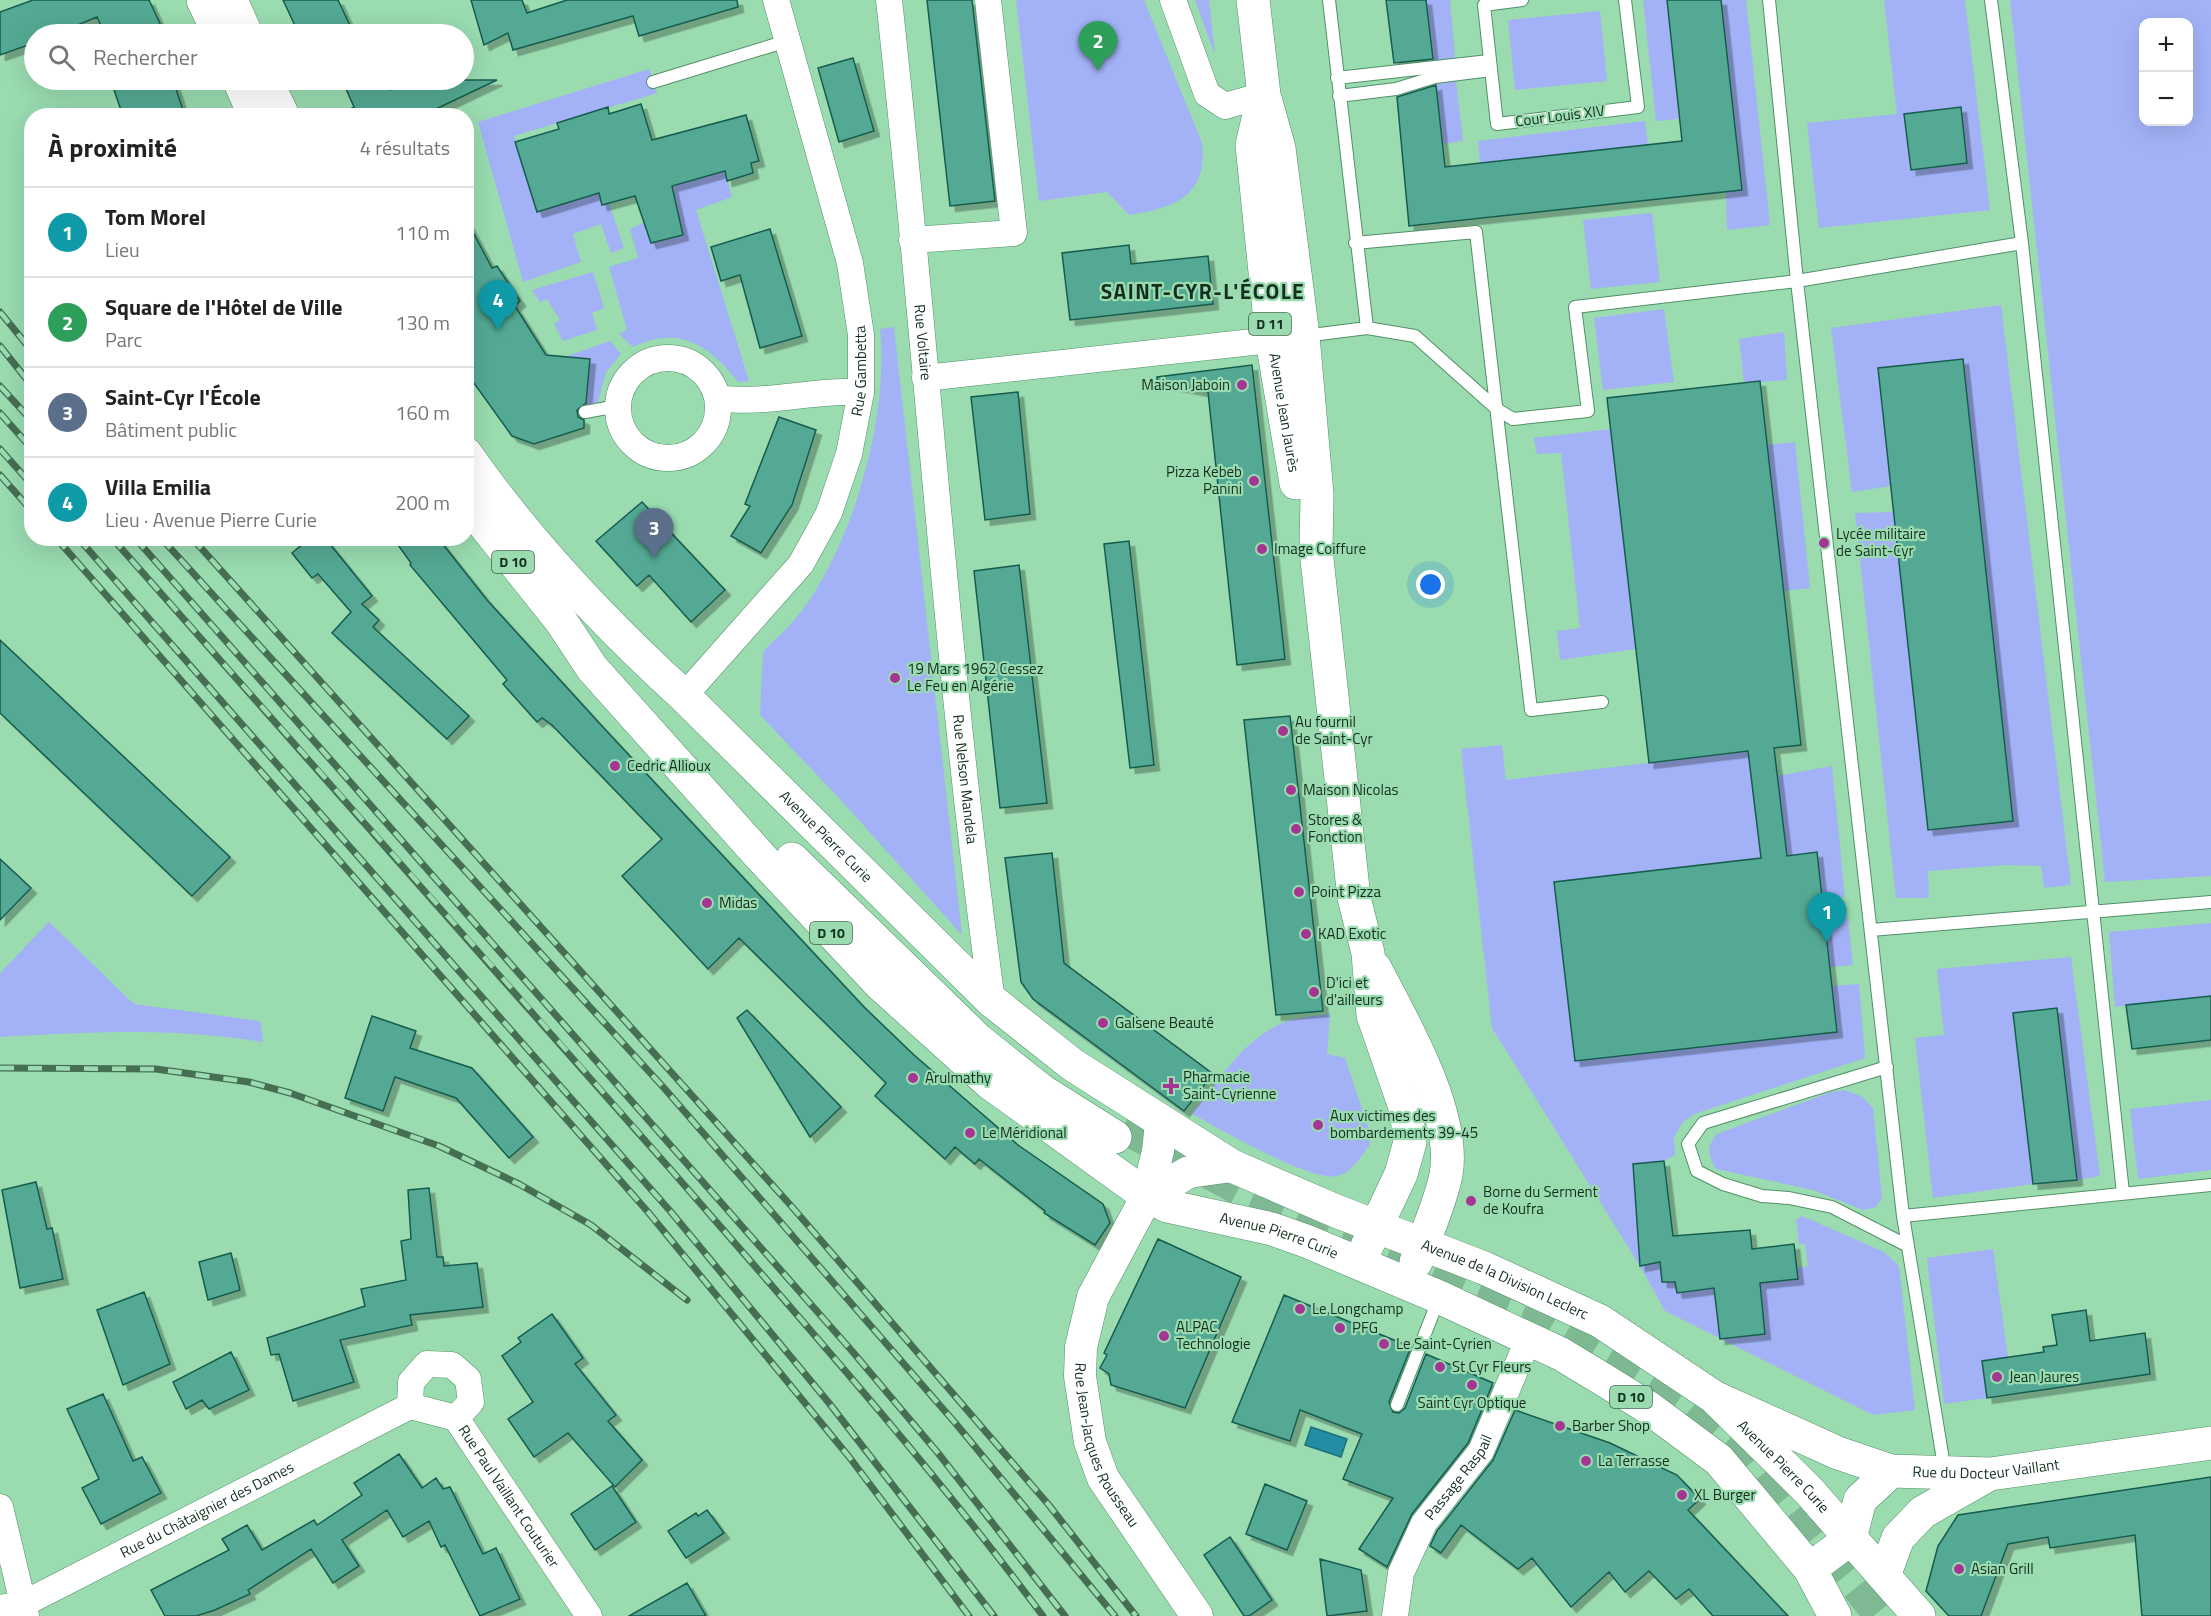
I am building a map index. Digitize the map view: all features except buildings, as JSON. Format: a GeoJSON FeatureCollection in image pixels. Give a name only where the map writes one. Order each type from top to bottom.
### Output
{"type":"FeatureCollection","features":[{"type":"Feature","properties":{"kind":"main road"},"geometry":{"type":"LineString","coordinates":[[203,0],[214,24]]}},
{"type":"Feature","properties":{"kind":"main road"},"geometry":{"type":"LineString","coordinates":[[231,0],[242,24]]}},
{"type":"Feature","properties":{"kind":"main road","name":"Avenue Jean Jaurès"},"geometry":{"type":"LineString","coordinates":[[1253,0],[1264,95],[1279,148],[1287,338],[1298,499],[1316,550],[1354,898],[1368,953]]}},
{"type":"Feature","properties":{"kind":"main road"},"geometry":{"type":"LineString","coordinates":[[243,90],[251,108]]}},
{"type":"Feature","properties":{"kind":"main road"},"geometry":{"type":"LineString","coordinates":[[271,90],[279,108]]}},
{"type":"Feature","properties":{"kind":"main road","name":"Avenue Pierre Curie"},"geometry":{"type":"LineString","coordinates":[[474,465],[525,532],[633,650],[684,696],[992,1001],[1072,1065],[1232,1166],[1423,1243]]}},
{"type":"Feature","properties":{"kind":"main road","name":"Avenue Pierre Curie"},"geometry":{"type":"LineString","coordinates":[[474,512],[561,621],[592,668],[826,927],[880,984],[990,1083],[1147,1196],[1167,1206],[1272,1229],[1407,1283]]}},
{"type":"Feature","properties":{"kind":"main road","name":"D 10"},"geometry":{"type":"LineString","coordinates":[[561,621],[604,656],[823,890],[978,1040],[1042,1091],[1119,1132],[988,1028],[910,953],[725,761],[633,650]]}},
{"type":"Feature","properties":{"kind":"main road","name":"D 10"},"geometry":{"type":"LineString","coordinates":[[823,890],[826,927]]}},
{"type":"Feature","properties":{"kind":"main road"},"geometry":{"type":"LineString","coordinates":[[1359,1263],[1401,1174],[1410,1143],[1406,1110],[1373,1015],[1368,953]]}},
{"type":"Feature","properties":{"kind":"main road","name":"Avenue de la Division Leclerc"},"geometry":{"type":"LineString","coordinates":[[1368,953],[1439,1103],[1447,1136],[1446,1174],[1423,1243],[1558,1299],[1600,1321],[1714,1397],[1838,1452],[1891,1471]]}},
{"type":"Feature","properties":{"kind":"main road"},"geometry":{"type":"LineString","coordinates":[[1407,1283],[1423,1243]]}},
{"type":"Feature","properties":{"kind":"main road","name":"D 10"},"geometry":{"type":"LineString","coordinates":[[1407,1283],[1561,1354],[1649,1408],[1719,1460],[1810,1569],[1835,1616]]}},
{"type":"Feature","properties":{"kind":"main road","name":"Avenue Pierre Curie"},"geometry":{"type":"LineString","coordinates":[[1714,1397],[1809,1491],[1850,1539]]}},
{"type":"Feature","properties":{"kind":"main road","name":"Rue du Docteur Vaillant"},"geometry":{"type":"LineString","coordinates":[[1850,1539],[1860,1500],[1891,1471],[1990,1474],[2211,1443]]}},
{"type":"Feature","properties":{"kind":"main road"},"geometry":{"type":"LineString","coordinates":[[1884,1576],[1898,1538],[1923,1512],[1990,1474]]}},
{"type":"Feature","properties":{"kind":"main road"},"geometry":{"type":"LineString","coordinates":[[1810,1569],[1850,1539],[1898,1538]]}},
{"type":"Feature","properties":{"kind":"main road","name":"D 10"},"geometry":{"type":"LineString","coordinates":[[1850,1539],[1919,1616]]}},
{"type":"Feature","properties":{"kind":"street","name":"Rue Gambetta"},"geometry":{"type":"LineString","coordinates":[[684,696],[801,564],[829,513],[849,454],[861,392],[861,335],[850,263],[776,0]]}},
{"type":"Feature","properties":{"kind":"street","name":"Rue Voltaire"},"geometry":{"type":"LineString","coordinates":[[889,0],[904,132],[925,378],[1287,338]]}},
{"type":"Feature","properties":{"kind":"street"},"geometry":{"type":"LineString","coordinates":[[912,240],[1014,233],[988,0]]}},
{"type":"Feature","properties":{"kind":"street"},"geometry":{"type":"LineString","coordinates":[[1173,0],[1207,94],[1225,106],[1264,95]]}},
{"type":"Feature","properties":{"kind":"street"},"geometry":{"type":"LineString","coordinates":[[675,358],[694,365],[709,379],[718,398],[717,423],[704,444],[683,457],[657,458],[635,447],[621,426],[618,406],[623,386],[636,370],[654,360],[675,358]]}},
{"type":"Feature","properties":{"kind":"street","name":"Rue Nelson Mandela"},"geometry":{"type":"LineString","coordinates":[[925,378],[944,581],[992,1001]]}},
{"type":"Feature","properties":{"kind":"street"},"geometry":{"type":"LineString","coordinates":[[718,398],[749,400],[820,391],[861,392]]}},
{"type":"Feature","properties":{"kind":"street","name":"Rue Jean-Jacques Rousseau"},"geometry":{"type":"LineString","coordinates":[[1161,1123],[1158,1151],[1147,1196],[1093,1297],[1081,1347],[1083,1409],[1090,1442],[1103,1478],[1197,1616]]}},
{"type":"Feature","properties":{"kind":"street"},"geometry":{"type":"LineString","coordinates":[[1147,1196],[1189,1172],[1232,1166]]}},
{"type":"Feature","properties":{"kind":"street","name":"Passage Raspail"},"geometry":{"type":"LineString","coordinates":[[1395,1616],[1401,1573],[1424,1523],[1482,1451],[1528,1340]]}},
{"type":"Feature","properties":{"kind":"street"},"geometry":{"type":"LineString","coordinates":[[410,1406],[411,1382],[427,1364],[452,1365],[468,1378],[471,1402],[456,1418]]}},
{"type":"Feature","properties":{"kind":"street","name":"Rue Paul Vaillant Couturier"},"geometry":{"type":"LineString","coordinates":[[410,1406],[456,1418],[589,1616]]}},
{"type":"Feature","properties":{"kind":"street","name":"Rue du Châtaignier des Dames"},"geometry":{"type":"LineString","coordinates":[[16,1610],[410,1406]]}},
{"type":"Feature","properties":{"kind":"street"},"geometry":{"type":"LineString","coordinates":[[0,1507],[16,1610]]}},
{"type":"Feature","properties":{"kind":"lane"},"geometry":{"type":"LineString","coordinates":[[1329,0],[1355,243],[1367,327]]}},
{"type":"Feature","properties":{"kind":"lane","name":"Cour Louis XIV"},"geometry":{"type":"LineString","coordinates":[[1522,0],[1484,4],[1497,124],[1638,107],[1625,0]]}},
{"type":"Feature","properties":{"kind":"lane"},"geometry":{"type":"LineString","coordinates":[[1769,0],[1797,281],[1903,1216],[1945,1474]]}},
{"type":"Feature","properties":{"kind":"lane"},"geometry":{"type":"LineString","coordinates":[[1991,0],[2022,243],[2123,1193]]}},
{"type":"Feature","properties":{"kind":"lane"},"geometry":{"type":"LineString","coordinates":[[654,82],[787,41]]}},
{"type":"Feature","properties":{"kind":"lane"},"geometry":{"type":"LineString","coordinates":[[1337,78],[1490,66]]}},
{"type":"Feature","properties":{"kind":"lane"},"geometry":{"type":"LineString","coordinates":[[1339,96],[1396,89],[1435,77],[1490,66]]}},
{"type":"Feature","properties":{"kind":"lane"},"geometry":{"type":"LineString","coordinates":[[1355,243],[1476,232],[1531,710],[1602,702]]}},
{"type":"Feature","properties":{"kind":"lane"},"geometry":{"type":"LineString","coordinates":[[1287,338],[1367,327],[1415,336],[1498,410],[1513,419],[1588,411],[1575,307],[1797,281],[2022,243]]}},
{"type":"Feature","properties":{"kind":"lane"},"geometry":{"type":"LineString","coordinates":[[585,412],[618,406]]}},
{"type":"Feature","properties":{"kind":"lane"},"geometry":{"type":"LineString","coordinates":[[1871,930],[2211,902]]}},
{"type":"Feature","properties":{"kind":"lane"},"geometry":{"type":"LineString","coordinates":[[1887,1067],[1703,1123],[1688,1144],[1697,1171],[1723,1184],[1762,1196],[1832,1207],[1908,1246]]}},
{"type":"Feature","properties":{"kind":"lane"},"geometry":{"type":"LineString","coordinates":[[1903,1216],[2211,1185]]}},
{"type":"Feature","properties":{"kind":"lane"},"geometry":{"type":"LineString","coordinates":[[1397,1405],[1439,1297]]}},
{"type":"Feature","properties":{"kind":"shaded area"},"geometry":{"type":"Polygon","coordinates":[[[1016,0],[1144,0],[1202,143],[1200,176],[1185,196],[1161,208],[1129,215],[1107,192],[1039,201],[1016,0]]]}},
{"type":"Feature","properties":{"kind":"shaded area"},"geometry":{"type":"Polygon","coordinates":[[[1195,0],[1209,0],[1215,55],[1195,0]]]}},
{"type":"Feature","properties":{"kind":"shaded area"},"geometry":{"type":"Polygon","coordinates":[[[1426,0],[1450,0],[1455,58],[1433,61],[1426,0]]]}},
{"type":"Feature","properties":{"kind":"shaded area"},"geometry":{"type":"Polygon","coordinates":[[[1643,0],[1667,0],[1679,119],[1656,121],[1643,0]]]}},
{"type":"Feature","properties":{"kind":"shaded area"},"geometry":{"type":"Polygon","coordinates":[[[1721,0],[1746,0],[1770,225],[1727,230],[1726,192],[1742,190],[1721,0]]]}},
{"type":"Feature","properties":{"kind":"shaded area"},"geometry":{"type":"Polygon","coordinates":[[[1884,0],[1965,0],[1990,210],[1819,228],[1807,123],[1897,114],[1884,0]],[[1961,107],[1904,114],[1911,170],[1967,163],[1961,107]]]}},
{"type":"Feature","properties":{"kind":"shaded area"},"geometry":{"type":"Polygon","coordinates":[[[2010,0],[2211,0],[2211,876],[2105,882],[2010,0]]]}},
{"type":"Feature","properties":{"kind":"shaded area"},"geometry":{"type":"Polygon","coordinates":[[[1600,11],[1607,81],[1515,90],[1508,20],[1600,11]]]}},
{"type":"Feature","properties":{"kind":"shaded area"},"geometry":{"type":"Polygon","coordinates":[[[649,69],[657,93],[514,136],[537,212],[599,193],[602,205],[609,203],[624,248],[611,253],[601,224],[573,234],[581,262],[523,282],[478,122],[649,69]]]}},
{"type":"Feature","properties":{"kind":"shaded area"},"geometry":{"type":"Polygon","coordinates":[[[1456,81],[1463,141],[1442,144],[1436,84],[1456,81]]]}},
{"type":"Feature","properties":{"kind":"shaded area"},"geometry":{"type":"Polygon","coordinates":[[[1645,121],[1648,145],[1480,163],[1478,141],[1645,121]]]}},
{"type":"Feature","properties":{"kind":"shaded area"},"geometry":{"type":"Polygon","coordinates":[[[698,128],[711,175],[725,171],[732,197],[696,210],[749,381],[738,382],[716,358],[692,342],[665,338],[633,347],[619,334],[627,330],[609,267],[638,258],[630,229],[645,222],[651,243],[683,235],[652,141],[698,128]]]}},
{"type":"Feature","properties":{"kind":"shaded area"},"geometry":{"type":"Polygon","coordinates":[[[1652,213],[1660,282],[1591,289],[1583,220],[1652,213]]]}},
{"type":"Feature","properties":{"kind":"shaded area"},"geometry":{"type":"Polygon","coordinates":[[[593,272],[604,308],[592,313],[597,330],[563,341],[554,324],[560,320],[547,299],[540,302],[532,290],[593,272]]]}},
{"type":"Feature","properties":{"kind":"shaded area"},"geometry":{"type":"Polygon","coordinates":[[[2001,305],[2071,885],[2044,888],[2041,866],[2005,865],[1928,871],[1929,898],[1896,898],[1855,513],[1894,512],[1928,830],[2012,821],[1963,359],[1878,368],[1891,486],[1852,492],[1831,328],[2001,305]]]}},
{"type":"Feature","properties":{"kind":"shaded area"},"geometry":{"type":"Polygon","coordinates":[[[1664,309],[1674,382],[1603,390],[1594,318],[1664,309]]]}},
{"type":"Feature","properties":{"kind":"shaded area"},"geometry":{"type":"Polygon","coordinates":[[[894,327],[962,935],[838,797],[760,715],[763,652],[797,617],[820,583],[852,514],[864,477],[879,400],[880,329],[894,327]]]}},
{"type":"Feature","properties":{"kind":"shaded area"},"geometry":{"type":"Polygon","coordinates":[[[1784,332],[1787,380],[1744,383],[1739,339],[1784,332]]]}},
{"type":"Feature","properties":{"kind":"shaded area"},"geometry":{"type":"Polygon","coordinates":[[[610,341],[621,354],[606,372],[597,405],[586,408],[590,359],[565,357],[610,341]]]}},
{"type":"Feature","properties":{"kind":"shaded area"},"geometry":{"type":"Polygon","coordinates":[[[1611,429],[1636,649],[1560,660],[1557,631],[1580,628],[1561,453],[1537,454],[1534,438],[1611,429]]]}},
{"type":"Feature","properties":{"kind":"shaded area"},"geometry":{"type":"Polygon","coordinates":[[[1795,442],[1810,588],[1784,591],[1767,445],[1795,442]]]}},
{"type":"Feature","properties":{"kind":"shaded area"},"geometry":{"type":"Polygon","coordinates":[[[1502,745],[1506,780],[1748,751],[1761,858],[1554,882],[1575,1061],[1837,1032],[1832,986],[1859,984],[1865,1058],[1694,1114],[1683,1122],[1674,1137],[1675,1155],[1664,1161],[1633,1164],[1640,1265],[1660,1262],[1662,1282],[1675,1282],[1677,1293],[1714,1288],[1720,1338],[1665,1311],[1640,1266],[1492,1028],[1461,749],[1502,745]]]}},
{"type":"Feature","properties":{"kind":"shaded area"},"geometry":{"type":"Polygon","coordinates":[[[1832,766],[1845,897],[1822,899],[1817,852],[1787,856],[1777,776],[1832,766]]]}},
{"type":"Feature","properties":{"kind":"shaded area"},"geometry":{"type":"Polygon","coordinates":[[[1848,918],[1853,965],[1830,967],[1825,921],[1848,918]]]}},
{"type":"Feature","properties":{"kind":"shaded area"},"geometry":{"type":"Polygon","coordinates":[[[49,922],[134,1004],[260,1021],[263,1042],[196,1034],[132,1032],[0,1037],[0,973],[49,922]]]}},
{"type":"Feature","properties":{"kind":"shaded area"},"geometry":{"type":"Polygon","coordinates":[[[2211,923],[2211,996],[2115,1007],[2109,932],[2211,923]]]}},
{"type":"Feature","properties":{"kind":"shaded area"},"geometry":{"type":"Polygon","coordinates":[[[2071,957],[2100,1176],[2077,1180],[2019,1063],[2033,1184],[1933,1198],[1915,1038],[1944,1035],[1937,969],[2071,957]]]}},
{"type":"Feature","properties":{"kind":"shaded area"},"geometry":{"type":"Polygon","coordinates":[[[1330,1014],[1327,1054],[1345,1058],[1370,1133],[1370,1144],[1347,1171],[1337,1176],[1324,1176],[1307,1171],[1286,1163],[1192,1114],[1234,1060],[1259,1037],[1288,1021],[1330,1014]]]}},
{"type":"Feature","properties":{"kind":"shaded area"},"geometry":{"type":"Polygon","coordinates":[[[1844,1090],[1863,1097],[1873,1108],[1882,1198],[1876,1207],[1863,1210],[1813,1190],[1716,1169],[1709,1151],[1717,1134],[1828,1093],[1844,1090]]]}},
{"type":"Feature","properties":{"kind":"shaded area"},"geometry":{"type":"Polygon","coordinates":[[[2211,1100],[2211,1170],[2138,1179],[2130,1109],[2211,1100]]]}},
{"type":"Feature","properties":{"kind":"shaded area"},"geometry":{"type":"Polygon","coordinates":[[[1802,1216],[1884,1252],[1899,1266],[1915,1410],[1873,1415],[1721,1339],[1765,1334],[1760,1283],[1798,1279],[1797,1268],[1808,1266],[1805,1244],[1799,1244],[1796,1220],[1802,1216]]]}},
{"type":"Feature","properties":{"kind":"shaded area"},"geometry":{"type":"Polygon","coordinates":[[[1993,1249],[2008,1357],[1987,1398],[1944,1404],[1927,1258],[1993,1249]]]}},
{"type":"Feature","properties":{"kind":"shaded area"},"geometry":{"type":"Polygon","coordinates":[[[1311,1427],[1347,1439],[1341,1457],[1305,1445],[1311,1427]]]}},
{"type":"Feature","properties":{"kind":"tunnel"},"geometry":{"type":"LineString","coordinates":[[1123,1127],[1242,1190],[1545,1313],[1686,1398],[1753,1457],[1881,1616]]}},
{"type":"Feature","properties":{"kind":"railway"},"geometry":{"type":"LineString","coordinates":[[0,312],[24,341]]}},
{"type":"Feature","properties":{"kind":"railway"},"geometry":{"type":"LineString","coordinates":[[0,346],[24,376]]}},
{"type":"Feature","properties":{"kind":"railway"},"geometry":{"type":"LineString","coordinates":[[0,386],[24,412]]}},
{"type":"Feature","properties":{"kind":"railway"},"geometry":{"type":"LineString","coordinates":[[0,413],[24,440]]}},
{"type":"Feature","properties":{"kind":"railway"},"geometry":{"type":"LineString","coordinates":[[0,449],[24,476]]}},
{"type":"Feature","properties":{"kind":"railway"},"geometry":{"type":"LineString","coordinates":[[0,475],[24,502]]}},
{"type":"Feature","properties":{"kind":"railway"},"geometry":{"type":"LineString","coordinates":[[63,546],[648,1212],[850,1458],[969,1616]]}},
{"type":"Feature","properties":{"kind":"railway"},"geometry":{"type":"LineString","coordinates":[[85,546],[671,1212],[829,1403],[994,1616]]}},
{"type":"Feature","properties":{"kind":"railway"},"geometry":{"type":"LineString","coordinates":[[119,546],[533,1012],[815,1335],[954,1502],[1043,1616]]}},
{"type":"Feature","properties":{"kind":"railway"},"geometry":{"type":"LineString","coordinates":[[142,546],[852,1351],[938,1453],[1065,1616]]}},
{"type":"Feature","properties":{"kind":"railway"},"geometry":{"type":"LineString","coordinates":[[168,546],[664,1088],[957,1425],[1115,1616]]}},
{"type":"Feature","properties":{"kind":"railway"},"geometry":{"type":"LineString","coordinates":[[199,546],[793,1208],[1048,1504],[1136,1616]]}},
{"type":"Feature","properties":{"kind":"railway"},"geometry":{"type":"LineString","coordinates":[[0,1068],[156,1069],[249,1082],[290,1093],[439,1146],[519,1184],[591,1225],[687,1300]]}},
{"type":"Feature","properties":{"kind":"place","name":"Square de l'Hôtel de Ville"},"geometry":{"type":"Point","coordinates":[1098,71]}},
{"type":"Feature","properties":{"kind":"place","name":"Villa Emilia"},"geometry":{"type":"Point","coordinates":[498,330]}},
{"type":"Feature","properties":{"kind":"place","name":"Maison Jaboin"},"geometry":{"type":"Point","coordinates":[1242,385]}},
{"type":"Feature","properties":{"kind":"place","name":"Pizza Kebeb Panini"},"geometry":{"type":"Point","coordinates":[1254,481]}},
{"type":"Feature","properties":{"kind":"place","name":"Lycée militaire de Saint-Cyr"},"geometry":{"type":"Point","coordinates":[1824,543]}},
{"type":"Feature","properties":{"kind":"place","name":"Image Coiffure"},"geometry":{"type":"Point","coordinates":[1262,549]}},
{"type":"Feature","properties":{"kind":"place","name":"Saint-Cyr l'École"},"geometry":{"type":"Point","coordinates":[654,558]}},
{"type":"Feature","properties":{"kind":"place","name":"19 Mars 1962 Cessez Le Feu en Algérie"},"geometry":{"type":"Point","coordinates":[895,678]}},
{"type":"Feature","properties":{"kind":"place","name":"Au fournil de Saint-Cyr"},"geometry":{"type":"Point","coordinates":[1283,731]}},
{"type":"Feature","properties":{"kind":"place","name":"Cedric Allioux"},"geometry":{"type":"Point","coordinates":[615,766]}},
{"type":"Feature","properties":{"kind":"place","name":"Maison Nicolas"},"geometry":{"type":"Point","coordinates":[1291,790]}},
{"type":"Feature","properties":{"kind":"place","name":"Stores & Fonction"},"geometry":{"type":"Point","coordinates":[1296,829]}},
{"type":"Feature","properties":{"kind":"place","name":"Point Pizza"},"geometry":{"type":"Point","coordinates":[1299,892]}},
{"type":"Feature","properties":{"kind":"place","name":"Midas"},"geometry":{"type":"Point","coordinates":[707,903]}},
{"type":"Feature","properties":{"kind":"place","name":"KAD Exotic"},"geometry":{"type":"Point","coordinates":[1306,934]}},
{"type":"Feature","properties":{"kind":"place","name":"Tom Morel"},"geometry":{"type":"Point","coordinates":[1827,942]}},
{"type":"Feature","properties":{"kind":"place","name":"D'ici et d'ailleurs"},"geometry":{"type":"Point","coordinates":[1314,992]}},
{"type":"Feature","properties":{"kind":"place","name":"Galsene Beauté"},"geometry":{"type":"Point","coordinates":[1103,1023]}},
{"type":"Feature","properties":{"kind":"place","name":"Arulmathy"},"geometry":{"type":"Point","coordinates":[913,1078]}},
{"type":"Feature","properties":{"kind":"place","name":"Pharmacie Saint-Cyrienne"},"geometry":{"type":"Point","coordinates":[1171,1086]}},
{"type":"Feature","properties":{"kind":"place","name":"Aux victimes des bombardements 39-45"},"geometry":{"type":"Point","coordinates":[1318,1125]}},
{"type":"Feature","properties":{"kind":"place","name":"Le Méridional"},"geometry":{"type":"Point","coordinates":[970,1133]}},
{"type":"Feature","properties":{"kind":"place","name":"Borne du Serment de Koufra"},"geometry":{"type":"Point","coordinates":[1471,1201]}},
{"type":"Feature","properties":{"kind":"place","name":"Le Longchamp"},"geometry":{"type":"Point","coordinates":[1300,1309]}},
{"type":"Feature","properties":{"kind":"place","name":"PFG"},"geometry":{"type":"Point","coordinates":[1340,1328]}},
{"type":"Feature","properties":{"kind":"place","name":"ALPAC Technologie"},"geometry":{"type":"Point","coordinates":[1164,1336]}},
{"type":"Feature","properties":{"kind":"place","name":"Le Saint-Cyrien"},"geometry":{"type":"Point","coordinates":[1384,1344]}},
{"type":"Feature","properties":{"kind":"place","name":"St Cyr Fleurs"},"geometry":{"type":"Point","coordinates":[1440,1367]}},
{"type":"Feature","properties":{"kind":"place","name":"Jean Jaures"},"geometry":{"type":"Point","coordinates":[1997,1377]}},
{"type":"Feature","properties":{"kind":"place","name":"Saint Cyr Optique"},"geometry":{"type":"Point","coordinates":[1472,1385]}},
{"type":"Feature","properties":{"kind":"place","name":"Barber Shop"},"geometry":{"type":"Point","coordinates":[1560,1426]}},
{"type":"Feature","properties":{"kind":"place","name":"La Terrasse"},"geometry":{"type":"Point","coordinates":[1586,1461]}},
{"type":"Feature","properties":{"kind":"place","name":"XL Burger"},"geometry":{"type":"Point","coordinates":[1682,1495]}},
{"type":"Feature","properties":{"kind":"place","name":"Asian Grill"},"geometry":{"type":"Point","coordinates":[1959,1569]}},
{"type":"Feature","properties":{"kind":"district","name":"SAINT-CYR-L'ÉCOLE"},"geometry":{"type":"Point","coordinates":[1203,292]}}]}
